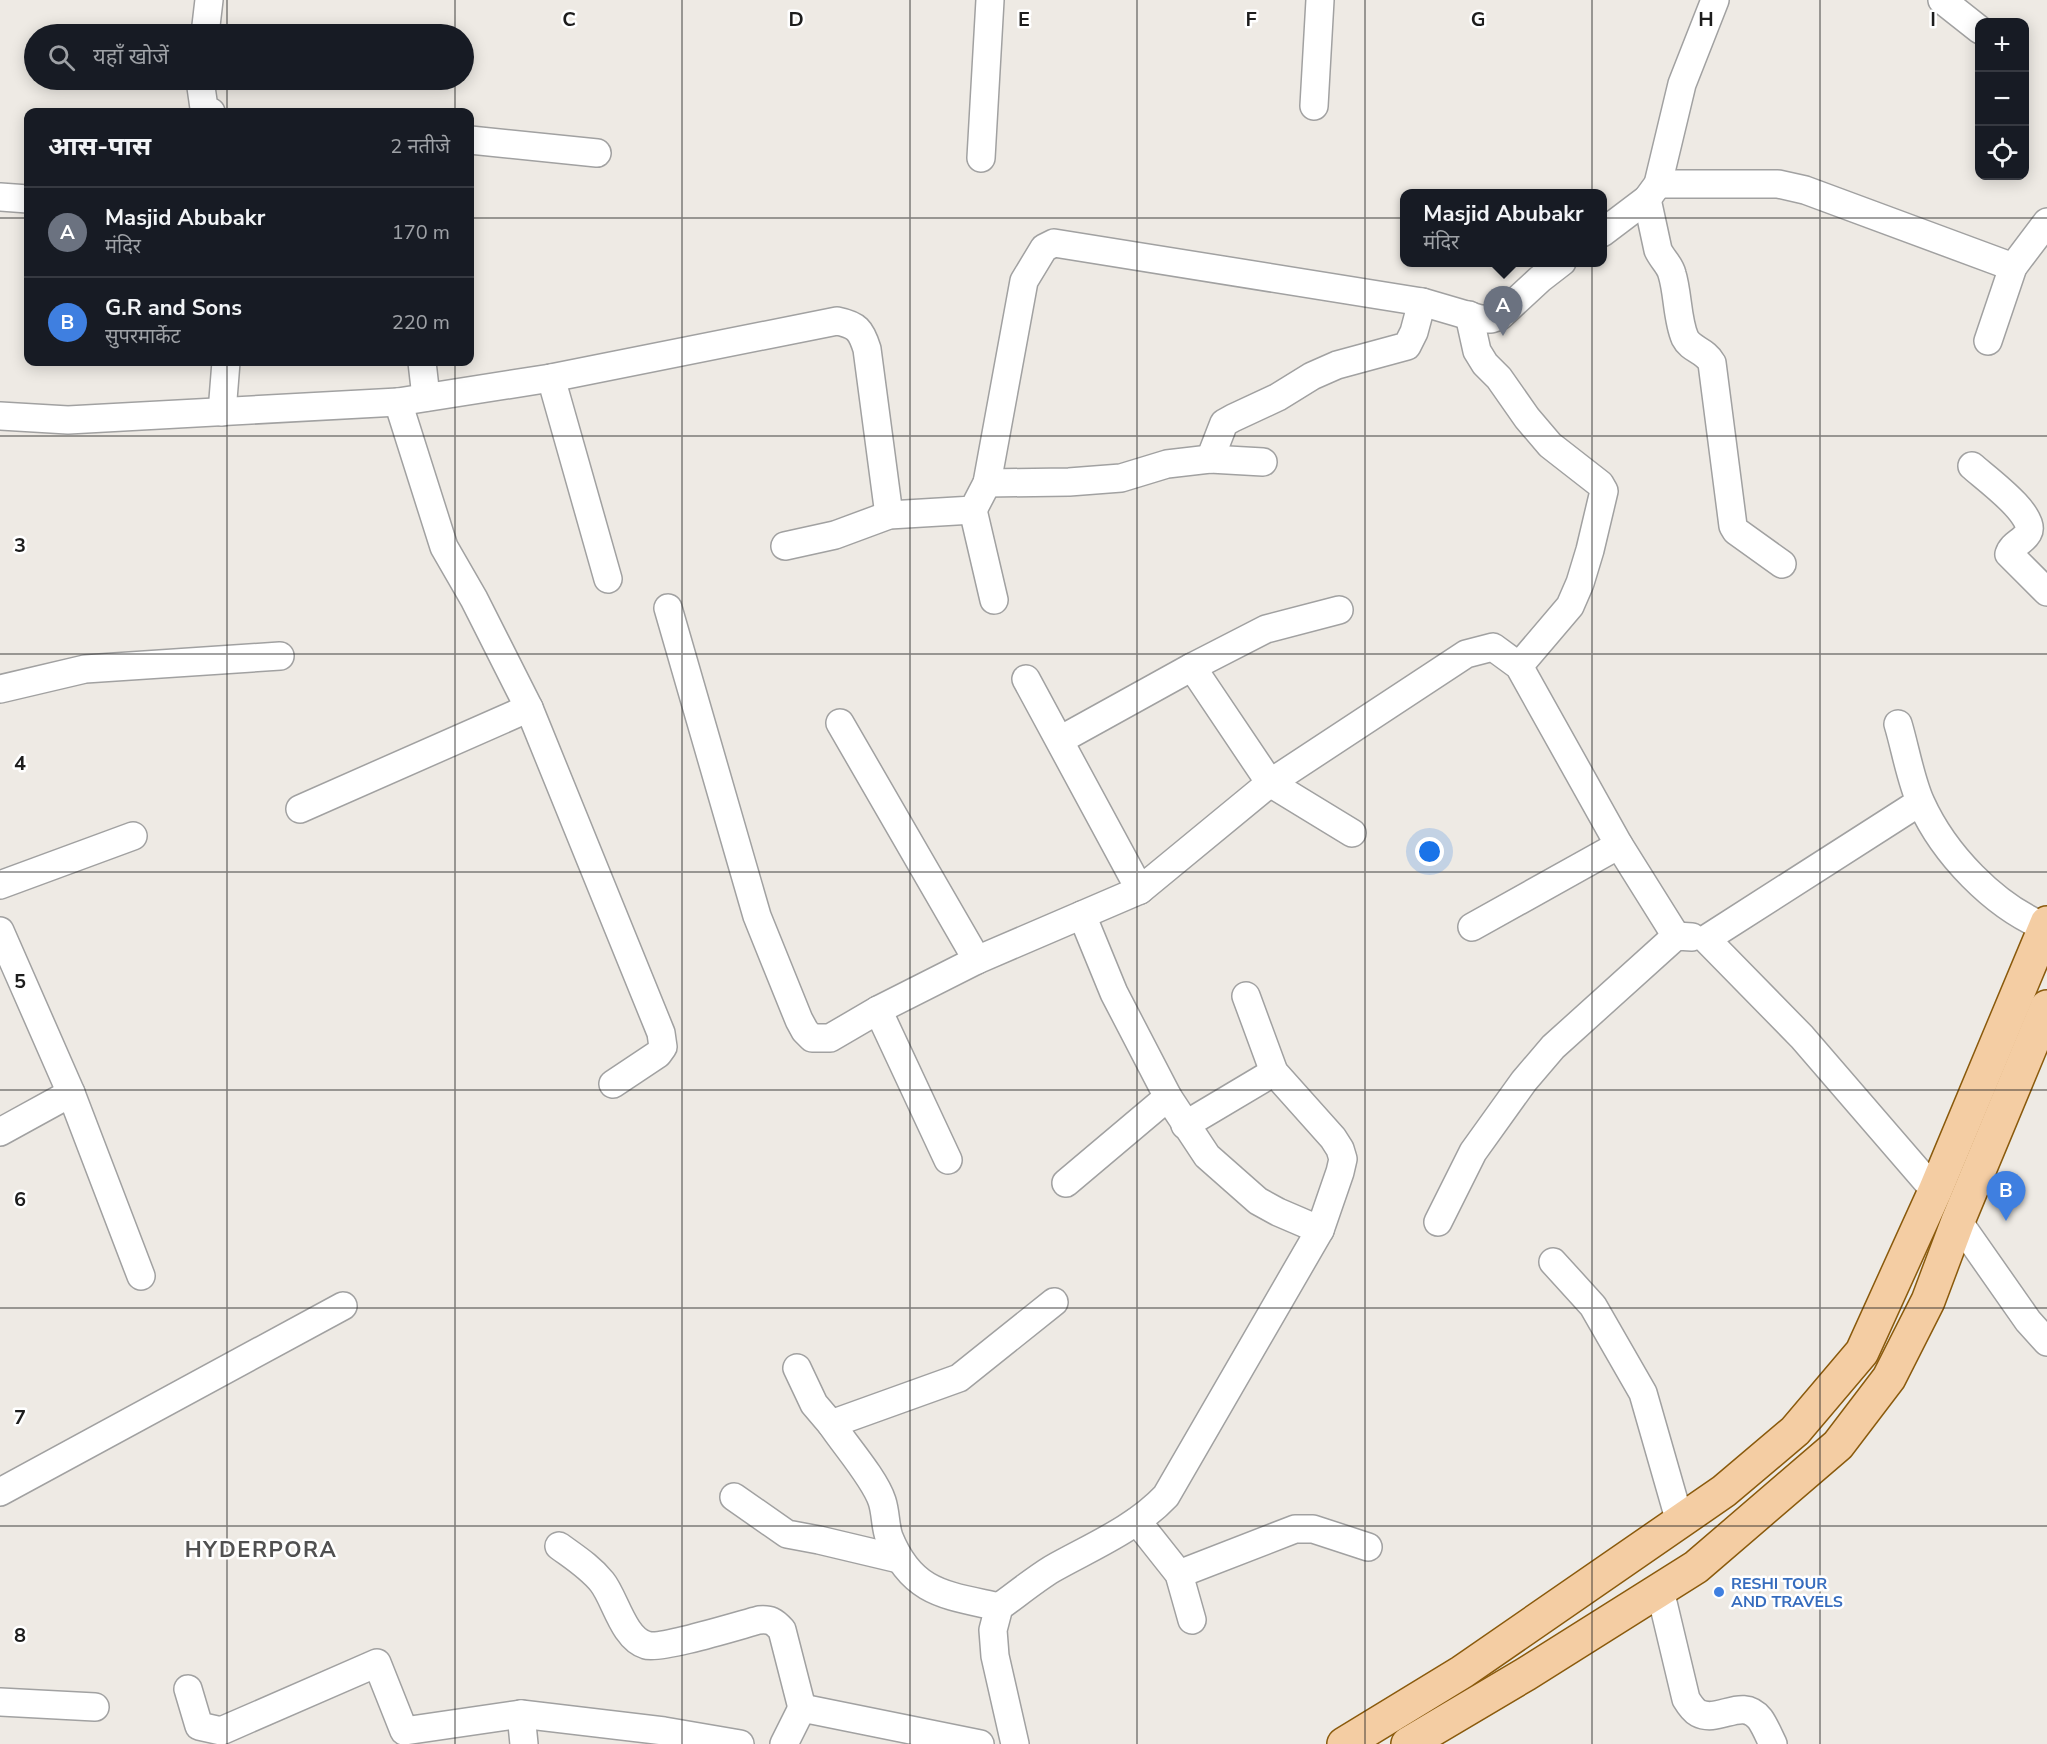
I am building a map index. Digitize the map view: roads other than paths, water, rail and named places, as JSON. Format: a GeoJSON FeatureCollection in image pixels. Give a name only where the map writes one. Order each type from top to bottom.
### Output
{"type":"FeatureCollection","features":[{"type":"Feature","properties":{"kind":"main road"},"geometry":{"type":"LineString","coordinates":[[1344,1744],[1462,1672],[1680,1522],[1724,1491],[1795,1431],[1862,1352],[1935,1191],[2046,925]]}},
{"type":"Feature","properties":{"kind":"main road"},"geometry":{"type":"LineString","coordinates":[[1408,1744],[1526,1674],[1696,1567],[1838,1445],[1889,1378],[1928,1301],[1958,1221],[2047,1007]]}},
{"type":"Feature","properties":{"kind":"street"},"geometry":{"type":"LineString","coordinates":[[206,24],[208,0]]}},
{"type":"Feature","properties":{"kind":"street"},"geometry":{"type":"LineString","coordinates":[[981,158],[990,0]]}},
{"type":"Feature","properties":{"kind":"street"},"geometry":{"type":"LineString","coordinates":[[1314,106],[1320,0]]}},
{"type":"Feature","properties":{"kind":"street"},"geometry":{"type":"LineString","coordinates":[[1715,0],[1682,84],[1652,192],[1658,250],[1672,270],[1686,339],[1695,348],[1707,354],[1712,363],[1733,526],[1736,531],[1782,564]]}},
{"type":"Feature","properties":{"kind":"street"},"geometry":{"type":"LineString","coordinates":[[1942,0],[1975,26]]}},
{"type":"Feature","properties":{"kind":"street"},"geometry":{"type":"LineString","coordinates":[[201,90],[204,108]]}},
{"type":"Feature","properties":{"kind":"street"},"geometry":{"type":"LineString","coordinates":[[474,140],[597,153]]}},
{"type":"Feature","properties":{"kind":"street"},"geometry":{"type":"LineString","coordinates":[[1607,229],[1652,192],[1778,184],[1805,190],[2013,267]]}},
{"type":"Feature","properties":{"kind":"street"},"geometry":{"type":"LineString","coordinates":[[0,197],[24,199]]}},
{"type":"Feature","properties":{"kind":"street"},"geometry":{"type":"LineString","coordinates":[[1988,341],[2013,267],[2047,222]]}},
{"type":"Feature","properties":{"kind":"street"},"geometry":{"type":"LineString","coordinates":[[994,600],[973,510],[987,483],[1024,282],[1044,248],[1054,243],[1422,302],[1480,319],[1500,316],[1556,267]]}},
{"type":"Feature","properties":{"kind":"street"},"geometry":{"type":"LineString","coordinates":[[1210,459],[1224,423],[1278,397],[1320,372],[1337,365],[1407,346],[1414,332],[1422,302]]}},
{"type":"Feature","properties":{"kind":"street"},"geometry":{"type":"LineString","coordinates":[[1469,315],[1477,351],[1485,364],[1499,378],[1550,445],[1600,484],[1604,491],[1590,550],[1570,606],[1519,666]]}},
{"type":"Feature","properties":{"kind":"street"},"geometry":{"type":"LineString","coordinates":[[0,416],[68,420],[398,402],[551,378],[837,321],[850,323],[862,334],[867,349],[889,515]]}},
{"type":"Feature","properties":{"kind":"street"},"geometry":{"type":"LineString","coordinates":[[222,412],[226,366]]}},
{"type":"Feature","properties":{"kind":"street"},"geometry":{"type":"LineString","coordinates":[[422,366],[426,397]]}},
{"type":"Feature","properties":{"kind":"street"},"geometry":{"type":"LineString","coordinates":[[551,378],[608,579]]}},
{"type":"Feature","properties":{"kind":"street"},"geometry":{"type":"LineString","coordinates":[[398,402],[444,547],[474,599],[530,708],[663,1041],[663,1047],[658,1054],[613,1084]]}},
{"type":"Feature","properties":{"kind":"street"},"geometry":{"type":"LineString","coordinates":[[987,483],[1069,482],[1121,478],[1167,464],[1210,459],[1263,462]]}},
{"type":"Feature","properties":{"kind":"street"},"geometry":{"type":"LineString","coordinates":[[1972,466],[2021,509],[2027,519],[2030,528],[2028,534],[2011,548],[2009,554],[2047,592]]}},
{"type":"Feature","properties":{"kind":"street"},"geometry":{"type":"LineString","coordinates":[[785,546],[835,535],[889,515],[973,510]]}},
{"type":"Feature","properties":{"kind":"street"},"geometry":{"type":"LineString","coordinates":[[668,608],[757,916],[805,1031],[812,1038],[830,1038],[878,1010],[977,960],[1140,890],[1270,783],[1466,654],[1493,647],[1519,666],[1619,844],[1676,936]]}},
{"type":"Feature","properties":{"kind":"street"},"geometry":{"type":"LineString","coordinates":[[1060,740],[1266,629],[1339,610]]}},
{"type":"Feature","properties":{"kind":"street"},"geometry":{"type":"LineString","coordinates":[[0,689],[85,669],[280,656]]}},
{"type":"Feature","properties":{"kind":"street"},"geometry":{"type":"LineString","coordinates":[[1192,667],[1270,783],[1352,833]]}},
{"type":"Feature","properties":{"kind":"street"},"geometry":{"type":"LineString","coordinates":[[1026,679],[1140,890]]}},
{"type":"Feature","properties":{"kind":"street"},"geometry":{"type":"LineString","coordinates":[[300,809],[530,708]]}},
{"type":"Feature","properties":{"kind":"street"},"geometry":{"type":"LineString","coordinates":[[840,723],[977,960]]}},
{"type":"Feature","properties":{"kind":"street"},"geometry":{"type":"LineString","coordinates":[[1898,724],[1920,802],[1938,834],[1959,861],[1991,893],[2025,919],[2046,925]]}},
{"type":"Feature","properties":{"kind":"street"},"geometry":{"type":"LineString","coordinates":[[1438,1222],[1473,1152],[1524,1081],[1552,1047],[1676,936],[1706,939],[1920,802]]}},
{"type":"Feature","properties":{"kind":"street"},"geometry":{"type":"LineString","coordinates":[[0,885],[133,836]]}},
{"type":"Feature","properties":{"kind":"street"},"geometry":{"type":"LineString","coordinates":[[1472,927],[1619,844]]}},
{"type":"Feature","properties":{"kind":"street"},"geometry":{"type":"LineString","coordinates":[[1082,915],[1114,993],[1168,1097],[1207,1156],[1244,1190],[1278,1212],[1320,1230]]}},
{"type":"Feature","properties":{"kind":"street"},"geometry":{"type":"LineString","coordinates":[[0,931],[71,1093],[141,1276]]}},
{"type":"Feature","properties":{"kind":"street"},"geometry":{"type":"LineString","coordinates":[[1706,939],[1802,1037],[1935,1191]]}},
{"type":"Feature","properties":{"kind":"street"},"geometry":{"type":"LineString","coordinates":[[1015,1744],[995,1656],[993,1630],[999,1607],[1050,1571],[1137,1521],[1154,1509],[1166,1496],[1320,1230],[1340,1172],[1343,1159],[1333,1138],[1274,1072],[1246,996]]}},
{"type":"Feature","properties":{"kind":"street"},"geometry":{"type":"LineString","coordinates":[[878,1010],[948,1160]]}},
{"type":"Feature","properties":{"kind":"street"},"geometry":{"type":"LineString","coordinates":[[1185,1125],[1274,1072]]}},
{"type":"Feature","properties":{"kind":"street"},"geometry":{"type":"LineString","coordinates":[[0,1132],[71,1093]]}},
{"type":"Feature","properties":{"kind":"street"},"geometry":{"type":"LineString","coordinates":[[1066,1183],[1168,1097]]}},
{"type":"Feature","properties":{"kind":"street"},"geometry":{"type":"LineString","coordinates":[[1958,1221],[2037,1313],[2047,1342]]}},
{"type":"Feature","properties":{"kind":"street"},"geometry":{"type":"LineString","coordinates":[[1552,1262],[1593,1306],[1643,1393],[1680,1522]]}},
{"type":"Feature","properties":{"kind":"street"},"geometry":{"type":"LineString","coordinates":[[831,1425],[959,1378],[1054,1302]]}},
{"type":"Feature","properties":{"kind":"street"},"geometry":{"type":"LineString","coordinates":[[0,1492],[343,1306]]}},
{"type":"Feature","properties":{"kind":"street"},"geometry":{"type":"LineString","coordinates":[[797,1368],[814,1404],[876,1488],[882,1501],[888,1535],[899,1559],[926,1587],[940,1593],[999,1607]]}},
{"type":"Feature","properties":{"kind":"street"},"geometry":{"type":"LineString","coordinates":[[734,1497],[787,1534],[899,1559]]}},
{"type":"Feature","properties":{"kind":"street"},"geometry":{"type":"LineString","coordinates":[[1137,1521],[1179,1574],[1192,1620]]}},
{"type":"Feature","properties":{"kind":"street"},"geometry":{"type":"LineString","coordinates":[[1179,1574],[1295,1529],[1313,1529],[1368,1547]]}},
{"type":"Feature","properties":{"kind":"street"},"geometry":{"type":"LineString","coordinates":[[559,1546],[590,1569],[604,1584],[615,1608],[634,1637],[644,1645],[653,1646],[685,1640],[759,1620],[769,1619],[776,1623],[782,1630],[802,1708],[784,1744]]}},
{"type":"Feature","properties":{"kind":"street"},"geometry":{"type":"LineString","coordinates":[[1660,1590],[1686,1699],[1693,1709],[1709,1716],[1744,1709],[1751,1711],[1760,1719],[1773,1744]]}},
{"type":"Feature","properties":{"kind":"street"},"geometry":{"type":"LineString","coordinates":[[188,1689],[198,1726],[221,1731],[377,1663],[404,1731],[521,1714],[664,1731],[740,1744]]}},
{"type":"Feature","properties":{"kind":"street"},"geometry":{"type":"LineString","coordinates":[[0,1702],[95,1707]]}},
{"type":"Feature","properties":{"kind":"street"},"geometry":{"type":"LineString","coordinates":[[802,1708],[981,1744]]}},
{"type":"Feature","properties":{"kind":"street"},"geometry":{"type":"LineString","coordinates":[[521,1714],[524,1744]]}},
{"type":"Feature","properties":{"kind":"place","name":"Masjid Abubakr"},"geometry":{"type":"Point","coordinates":[1503,336]}},
{"type":"Feature","properties":{"kind":"place","name":"G.R and Sons"},"geometry":{"type":"Point","coordinates":[2006,1221]}},
{"type":"Feature","properties":{"kind":"place","name":"RESHI TOUR AND TRAVELS"},"geometry":{"type":"Point","coordinates":[1719,1592]}},
{"type":"Feature","properties":{"kind":"district","name":"HYDERPORA"},"geometry":{"type":"Point","coordinates":[261,1549]}}]}
